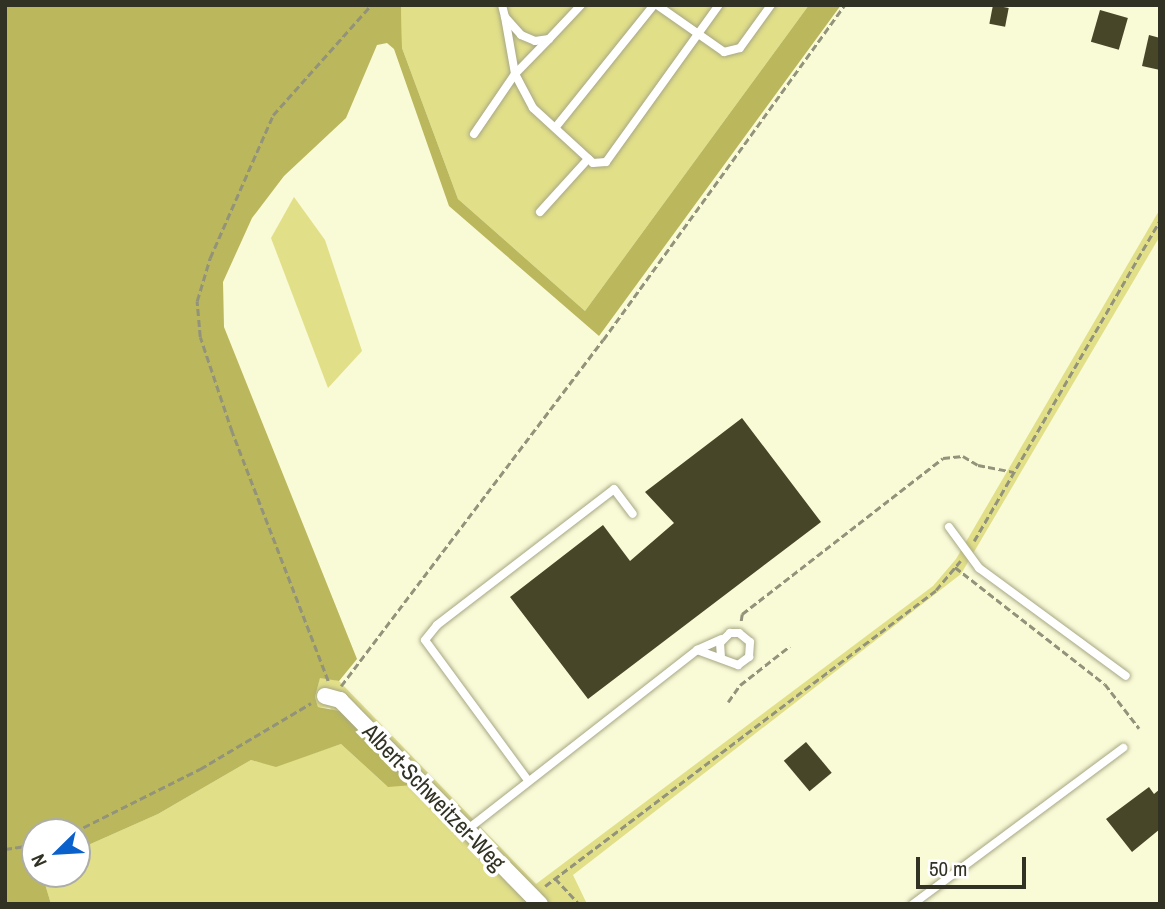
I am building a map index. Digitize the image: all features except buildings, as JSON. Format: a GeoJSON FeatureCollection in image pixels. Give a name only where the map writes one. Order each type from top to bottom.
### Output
{"type":"FeatureCollection","features":[{"type":"Feature","properties":{"kind":"street","name":"Albert-Schweitzer-Weg"},"geometry":{"type":"LineString","coordinates":[[325,696],[340,700],[536,900]]}},
{"type":"Feature","properties":{"kind":"lane"},"geometry":{"type":"LineString","coordinates":[[502,5],[515,74],[533,108],[593,163],[606,162],[719,5]]}},
{"type":"Feature","properties":{"kind":"lane"},"geometry":{"type":"LineString","coordinates":[[474,135],[515,74],[581,5]]}},
{"type":"Feature","properties":{"kind":"lane"},"geometry":{"type":"LineString","coordinates":[[555,128],[655,5],[724,52],[740,48],[771,5]]}},
{"type":"Feature","properties":{"kind":"lane"},"geometry":{"type":"LineString","coordinates":[[505,17],[521,35],[535,41],[549,39]]}},
{"type":"Feature","properties":{"kind":"lane"},"geometry":{"type":"LineString","coordinates":[[540,212],[588,159]]}},
{"type":"Feature","properties":{"kind":"lane"},"geometry":{"type":"LineString","coordinates":[[527,779],[425,640],[437,625],[614,489],[633,514]]}},
{"type":"Feature","properties":{"kind":"lane"},"geometry":{"type":"LineString","coordinates":[[949,527],[979,568],[1126,676]]}},
{"type":"Feature","properties":{"kind":"lane"},"geometry":{"type":"LineString","coordinates":[[468,830],[527,779],[697,650],[739,633],[751,647],[746,660],[733,665],[721,657],[697,650]]}},
{"type":"Feature","properties":{"kind":"lane"},"geometry":{"type":"LineString","coordinates":[[721,657],[722,639]]}},
{"type":"Feature","properties":{"kind":"lane"},"geometry":{"type":"LineString","coordinates":[[913,904],[1123,748]]}},
{"type":"Feature","properties":{"kind":"path"},"geometry":{"type":"LineString","coordinates":[[371,5],[273,115],[210,258],[197,300],[200,337],[232,432],[331,690],[341,686],[603,340],[845,5]]}},
{"type":"Feature","properties":{"kind":"path"},"geometry":{"type":"LineString","coordinates":[[536,900],[555,878],[936,590],[967,553],[1160,220]]}},
{"type":"Feature","properties":{"kind":"path"},"geometry":{"type":"LineString","coordinates":[[739,633],[742,614],[943,458],[963,456],[978,465],[1013,472]]}},
{"type":"Feature","properties":{"kind":"path"},"geometry":{"type":"LineString","coordinates":[[955,568],[1105,684],[1139,727]]}},
{"type":"Feature","properties":{"kind":"path"},"geometry":{"type":"LineString","coordinates":[[728,702],[743,682],[790,646]]}},
{"type":"Feature","properties":{"kind":"path"},"geometry":{"type":"LineString","coordinates":[[751,667],[755,673]]}},
{"type":"Feature","properties":{"kind":"path"},"geometry":{"type":"LineString","coordinates":[[738,676],[743,682]]}},
{"type":"Feature","properties":{"kind":"path"},"geometry":{"type":"LineString","coordinates":[[91,824],[200,769],[325,696]]}},
{"type":"Feature","properties":{"kind":"path"},"geometry":{"type":"LineString","coordinates":[[555,878],[579,904]]}},
{"type":"Feature","properties":{"kind":"shaded area"},"geometry":{"type":"Polygon","coordinates":[[[5,5],[401,5],[402,48],[458,199],[585,311],[809,5],[841,5],[599,336],[449,206],[394,49],[387,43],[377,45],[346,118],[284,176],[252,218],[223,282],[224,327],[357,659],[339,681],[320,678],[315,697],[318,707],[344,712],[413,785],[388,787],[341,744],[276,767],[251,760],[158,814],[91,844],[91,818],[21,818],[21,888],[46,888],[51,904],[5,904],[5,5]]]}},
{"type":"Feature","properties":{"kind":"shaded area"},"geometry":{"type":"Polygon","coordinates":[[[401,5],[809,5],[585,311],[458,199],[402,48],[401,5]]]}},
{"type":"Feature","properties":{"kind":"shaded area"},"geometry":{"type":"Polygon","coordinates":[[[294,197],[325,240],[362,351],[328,388],[271,238],[294,197]]]}},
{"type":"Feature","properties":{"kind":"shaded area"},"geometry":{"type":"Polygon","coordinates":[[[1160,209],[1160,236],[961,574],[573,875],[587,904],[51,904],[46,888],[91,888],[91,844],[158,814],[251,760],[276,766],[341,744],[388,787],[330,708],[318,707],[315,697],[320,677],[339,681],[536,884],[933,586],[956,559],[1160,209]]]}}]}
